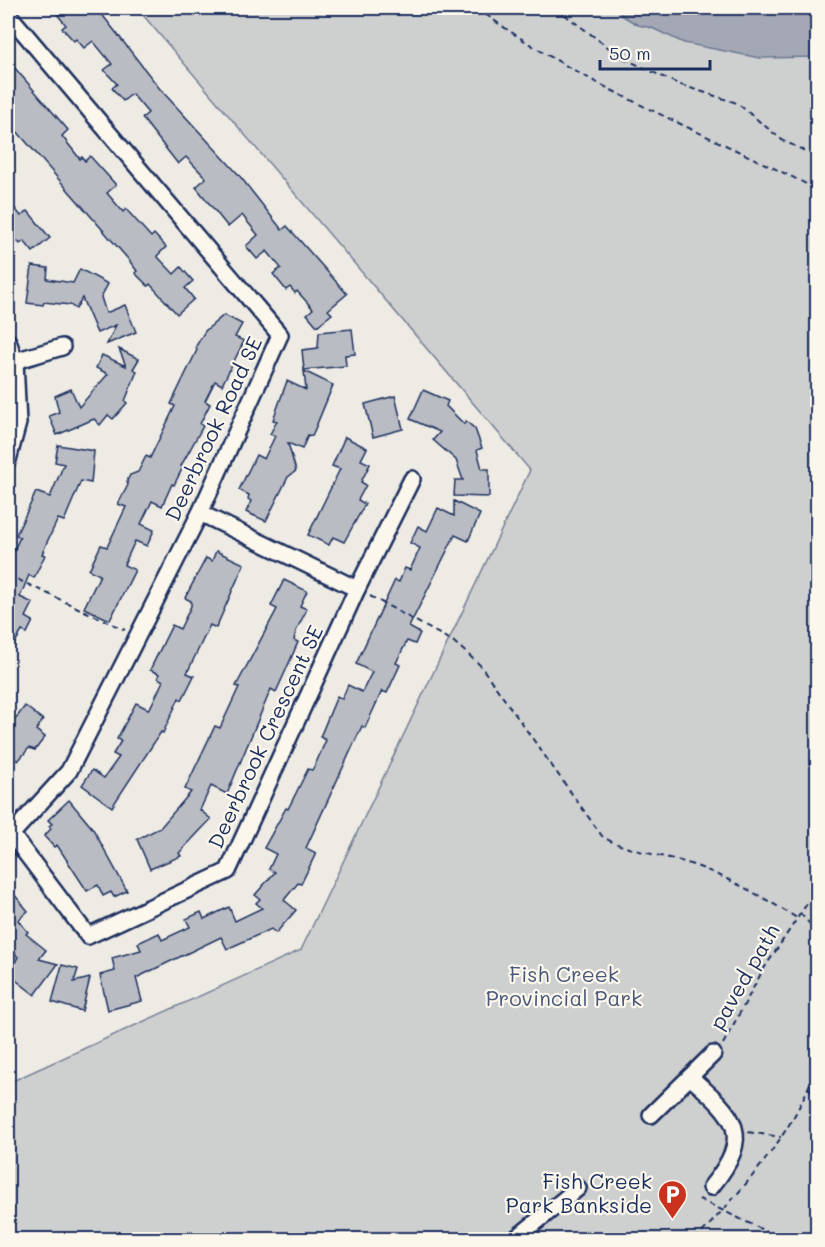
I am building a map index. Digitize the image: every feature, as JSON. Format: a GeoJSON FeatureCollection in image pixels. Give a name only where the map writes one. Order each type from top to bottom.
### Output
{"type":"FeatureCollection","features":[{"type":"Feature","properties":{"kind":"street","name":"Deerbrook Road SE"},"geometry":{"type":"LineString","coordinates":[[8,14],[280,335],[200,513],[69,771],[10,836]]}},
{"type":"Feature","properties":{"kind":"street"},"geometry":{"type":"LineString","coordinates":[[8,341],[15,361],[18,423],[8,460]]}},
{"type":"Feature","properties":{"kind":"street"},"geometry":{"type":"LineString","coordinates":[[15,361],[62,347]]}},
{"type":"Feature","properties":{"kind":"street"},"geometry":{"type":"LineString","coordinates":[[200,513],[357,589],[412,479]]}},
{"type":"Feature","properties":{"kind":"street","name":"Deerbrook Crescent SE"},"geometry":{"type":"LineString","coordinates":[[10,836],[88,936],[228,870],[357,589]]}},
{"type":"Feature","properties":{"kind":"street"},"geometry":{"type":"LineString","coordinates":[[651,1115],[713,1054]]}},
{"type":"Feature","properties":{"kind":"street"},"geometry":{"type":"LineString","coordinates":[[690,1077],[726,1111],[734,1130],[735,1151],[711,1187]]}},
{"type":"Feature","properties":{"kind":"street"},"geometry":{"type":"LineString","coordinates":[[514,1239],[578,1188]]}},
{"type":"Feature","properties":{"kind":"path"},"geometry":{"type":"LineString","coordinates":[[477,8],[529,45],[583,76],[818,190]]}},
{"type":"Feature","properties":{"kind":"path"},"geometry":{"type":"LineString","coordinates":[[556,8],[621,57],[678,84],[737,103],[782,140],[818,157]]}},
{"type":"Feature","properties":{"kind":"path"},"geometry":{"type":"LineString","coordinates":[[8,575],[138,636]]}},
{"type":"Feature","properties":{"kind":"path"},"geometry":{"type":"LineString","coordinates":[[357,589],[454,642],[471,655],[497,687],[578,804],[606,839],[689,863],[738,882],[797,918]]}},
{"type":"Feature","properties":{"kind":"path","name":"paved path"},"geometry":{"type":"LineString","coordinates":[[713,1054],[728,1036],[760,976],[818,887]]}},
{"type":"Feature","properties":{"kind":"path"},"geometry":{"type":"LineString","coordinates":[[800,914],[818,933]]}},
{"type":"Feature","properties":{"kind":"path"},"geometry":{"type":"LineString","coordinates":[[695,1239],[724,1209],[781,1137],[807,1088],[818,1061]]}},
{"type":"Feature","properties":{"kind":"path"},"geometry":{"type":"LineString","coordinates":[[807,1088],[818,1093]]}},
{"type":"Feature","properties":{"kind":"path"},"geometry":{"type":"LineString","coordinates":[[734,1130],[781,1137]]}},
{"type":"Feature","properties":{"kind":"path"},"geometry":{"type":"LineString","coordinates":[[699,1199],[784,1239]]}},
{"type":"Feature","properties":{"kind":"green space","name":"Fish Creek Provincial Park"},"geometry":{"type":"Polygon","coordinates":[[[137,8],[817,8],[817,1239],[8,1239],[8,1083],[301,950],[530,470],[137,8]]]}},
{"type":"Feature","properties":{"kind":"shaded area"},"geometry":{"type":"Polygon","coordinates":[[[618,8],[817,8],[817,57],[760,58],[684,43],[652,28],[638,25],[621,15],[618,8]]]}},
{"type":"Feature","properties":{"kind":"building"},"geometry":{"type":"Polygon","coordinates":[[[52,8],[97,8],[160,89],[239,175],[282,230],[287,226],[347,294],[328,310],[332,314],[317,326],[307,314],[313,309],[297,291],[295,293],[290,287],[286,290],[273,274],[281,268],[267,251],[257,259],[246,246],[258,235],[242,215],[228,227],[196,187],[206,178],[186,157],[178,164],[142,118],[148,113],[132,94],[123,101],[112,88],[117,84],[104,70],[112,64],[93,41],[84,48],[76,39],[74,41],[62,28],[66,25],[52,8]]]}},
{"type":"Feature","properties":{"kind":"building"},"geometry":{"type":"Polygon","coordinates":[[[8,60],[68,130],[62,136],[80,159],[82,157],[85,161],[90,156],[116,185],[107,193],[123,212],[126,209],[151,237],[154,234],[166,247],[157,256],[174,274],[181,267],[193,281],[185,288],[194,299],[177,314],[150,284],[148,286],[135,273],[137,271],[128,259],[8,121],[8,60]]]}},
{"type":"Feature","properties":{"kind":"building"},"geometry":{"type":"Polygon","coordinates":[[[8,200],[21,216],[28,211],[50,238],[33,252],[24,241],[20,244],[18,241],[8,249],[8,200]]]}},
{"type":"Feature","properties":{"kind":"building"},"geometry":{"type":"Polygon","coordinates":[[[32,266],[48,268],[47,279],[73,283],[80,269],[108,284],[101,297],[106,313],[125,305],[136,332],[107,344],[116,325],[97,333],[82,298],[76,309],[70,305],[27,303],[32,266]]]}},
{"type":"Feature","properties":{"kind":"building"},"geometry":{"type":"Polygon","coordinates":[[[224,315],[242,324],[235,337],[244,341],[222,385],[215,381],[205,401],[210,404],[200,424],[203,426],[162,506],[152,501],[141,524],[154,530],[147,546],[135,541],[124,565],[135,570],[110,620],[84,608],[100,575],[89,570],[101,545],[107,547],[126,507],[118,504],[128,485],[130,475],[138,472],[146,456],[150,458],[175,406],[171,404],[197,350],[196,346],[205,331],[224,315]]]}},
{"type":"Feature","properties":{"kind":"building"},"geometry":{"type":"Polygon","coordinates":[[[352,329],[355,354],[345,355],[346,366],[304,370],[302,350],[318,348],[319,332],[352,329]]]}},
{"type":"Feature","properties":{"kind":"building"},"geometry":{"type":"Polygon","coordinates":[[[119,349],[139,359],[133,369],[137,371],[125,401],[127,403],[113,419],[108,415],[100,425],[94,419],[57,435],[49,416],[59,412],[55,396],[71,389],[79,407],[108,374],[96,368],[102,355],[126,366],[119,349]]]}},
{"type":"Feature","properties":{"kind":"building"},"geometry":{"type":"Polygon","coordinates":[[[304,371],[333,385],[312,436],[308,435],[302,449],[288,443],[296,471],[288,477],[266,521],[246,512],[251,501],[248,499],[249,495],[239,490],[256,455],[264,459],[275,436],[270,434],[277,421],[273,420],[287,381],[306,390],[304,371]]]}},
{"type":"Feature","properties":{"kind":"building"},"geometry":{"type":"Polygon","coordinates":[[[423,390],[448,401],[446,406],[464,424],[466,421],[475,429],[482,448],[477,450],[482,469],[489,469],[489,497],[454,496],[455,480],[463,480],[456,460],[433,440],[440,432],[410,419],[423,390]]]}},
{"type":"Feature","properties":{"kind":"building"},"geometry":{"type":"Polygon","coordinates":[[[395,396],[403,429],[373,437],[365,404],[395,396]]]}},
{"type":"Feature","properties":{"kind":"building"},"geometry":{"type":"Polygon","coordinates":[[[345,437],[367,448],[361,460],[370,464],[361,482],[366,485],[358,500],[365,504],[344,542],[333,537],[329,545],[308,535],[340,469],[332,466],[345,437]]]}},
{"type":"Feature","properties":{"kind":"building"},"geometry":{"type":"Polygon","coordinates":[[[58,445],[94,451],[91,483],[81,481],[64,521],[58,519],[34,578],[29,575],[20,597],[33,603],[26,617],[33,621],[27,633],[22,631],[8,654],[8,563],[20,537],[16,535],[36,492],[50,497],[64,464],[55,462],[58,445]]]}},
{"type":"Feature","properties":{"kind":"building"},"geometry":{"type":"Polygon","coordinates":[[[454,501],[480,514],[468,541],[455,535],[409,627],[420,633],[415,644],[407,641],[396,663],[400,665],[387,693],[382,691],[365,728],[362,726],[306,848],[316,853],[301,884],[298,883],[284,900],[296,910],[276,933],[271,929],[227,949],[221,937],[136,978],[142,1001],[108,1010],[100,975],[115,971],[112,958],[141,950],[138,943],[159,933],[162,940],[190,927],[186,919],[201,912],[204,919],[229,907],[235,921],[262,908],[256,903],[260,899],[255,895],[275,872],[269,869],[276,854],[264,848],[286,808],[288,809],[308,769],[312,770],[316,763],[326,740],[320,737],[337,696],[342,699],[348,685],[362,692],[372,672],[356,664],[395,580],[399,582],[405,568],[410,570],[420,548],[410,543],[418,526],[427,531],[438,508],[454,516],[454,501]]]}},
{"type":"Feature","properties":{"kind":"building"},"geometry":{"type":"Polygon","coordinates":[[[216,551],[244,564],[216,628],[210,625],[187,673],[194,676],[182,700],[179,698],[163,733],[161,732],[112,807],[82,785],[92,770],[104,778],[119,757],[113,754],[121,741],[117,739],[136,703],[148,709],[151,706],[163,681],[158,678],[159,674],[150,670],[172,625],[180,629],[191,606],[191,601],[185,598],[206,558],[212,561],[216,551]]]}},
{"type":"Feature","properties":{"kind":"building"},"geometry":{"type":"Polygon","coordinates":[[[284,580],[307,591],[300,606],[307,609],[296,631],[294,640],[298,642],[276,692],[271,689],[227,794],[211,786],[200,810],[211,819],[179,853],[181,856],[150,869],[137,839],[160,828],[191,792],[185,789],[215,726],[220,728],[239,687],[236,686],[277,609],[271,606],[284,580]]]}},
{"type":"Feature","properties":{"kind":"building"},"geometry":{"type":"Polygon","coordinates":[[[25,706],[43,720],[36,730],[45,737],[35,750],[29,748],[18,761],[8,754],[8,729],[25,706]]]}},
{"type":"Feature","properties":{"kind":"building"},"geometry":{"type":"Polygon","coordinates":[[[69,800],[93,829],[127,891],[114,897],[111,892],[103,896],[98,885],[87,891],[57,845],[54,847],[44,836],[51,829],[49,826],[52,824],[48,820],[69,800]]]}},
{"type":"Feature","properties":{"kind":"building"},"geometry":{"type":"Polygon","coordinates":[[[8,887],[28,911],[18,920],[28,932],[26,934],[46,950],[39,959],[58,964],[35,995],[8,974],[18,957],[8,945],[8,887]]]}},
{"type":"Feature","properties":{"kind":"building"},"geometry":{"type":"Polygon","coordinates":[[[62,965],[78,969],[74,982],[90,978],[82,1011],[52,1002],[62,965]]]}},
{"type":"Feature","properties":{"kind":"place","name":"Fish Creek Park Bankside"},"geometry":{"type":"Point","coordinates":[673,1220]}}]}
